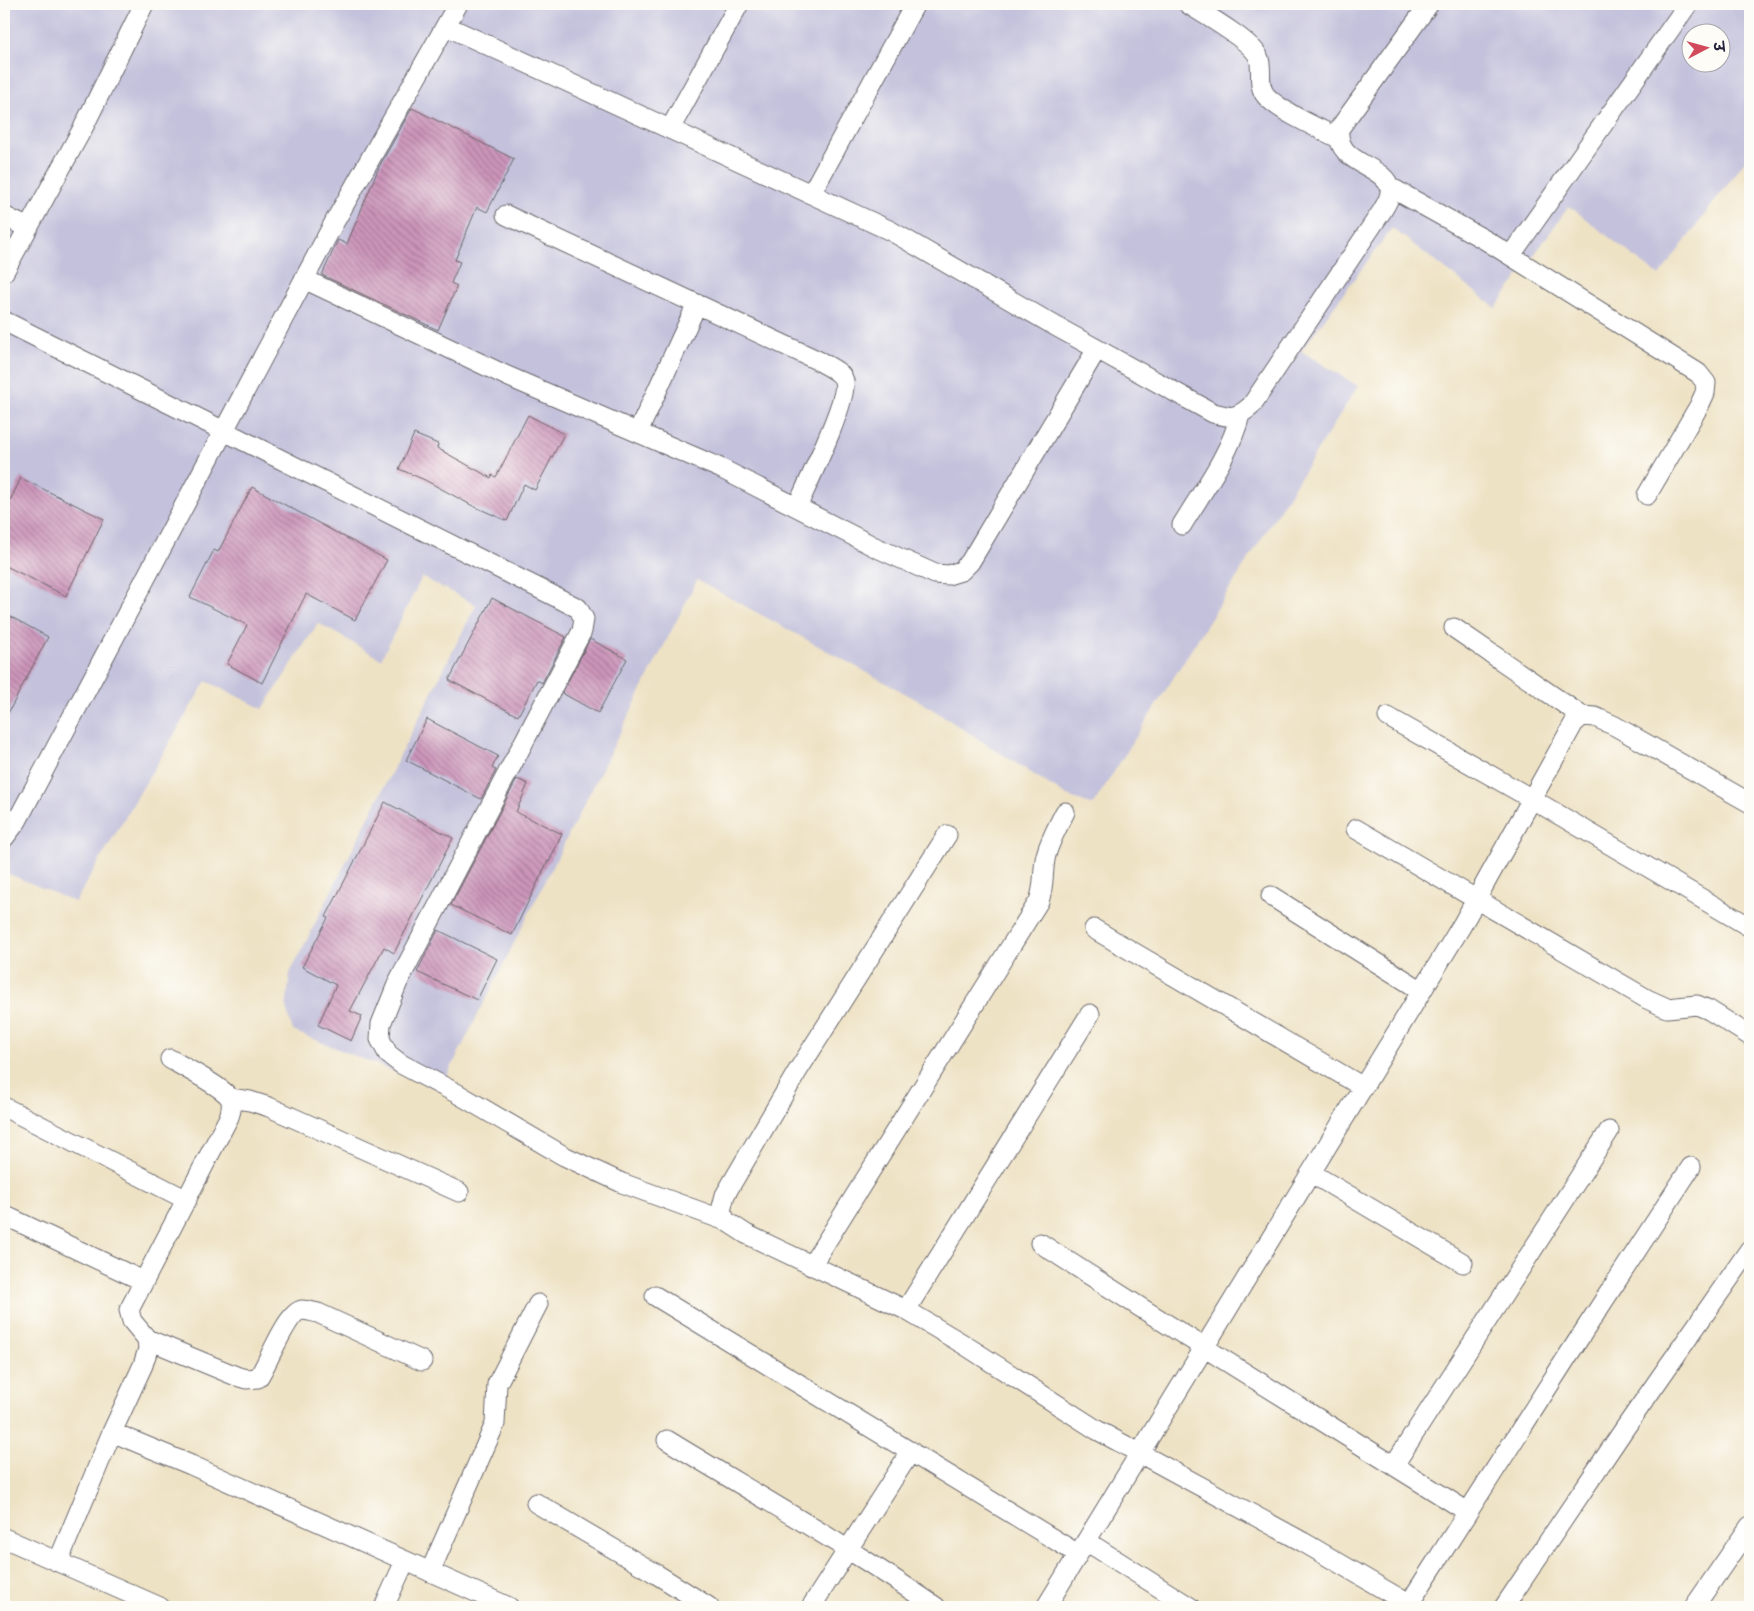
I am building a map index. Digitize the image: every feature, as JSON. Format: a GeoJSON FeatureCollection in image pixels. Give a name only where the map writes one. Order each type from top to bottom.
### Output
{"type":"FeatureCollection","features":[{"type":"Feature","properties":{"kind":"street"},"geometry":{"type":"LineString","coordinates":[[4,272],[84,126],[144,4]]}},
{"type":"Feature","properties":{"kind":"street"},"geometry":{"type":"LineString","coordinates":[[4,838],[17,821],[304,279],[458,4]]}},
{"type":"Feature","properties":{"kind":"street"},"geometry":{"type":"LineString","coordinates":[[670,129],[739,4]]}},
{"type":"Feature","properties":{"kind":"street"},"geometry":{"type":"LineString","coordinates":[[812,194],[915,4]]}},
{"type":"Feature","properties":{"kind":"street"},"geometry":{"type":"LineString","coordinates":[[1188,4],[1257,53],[1261,62],[1260,87],[1266,96],[1283,109],[1338,138]]}},
{"type":"Feature","properties":{"kind":"street"},"geometry":{"type":"LineString","coordinates":[[1429,4],[1339,129],[1338,138],[1343,150],[1382,177],[1390,187],[1511,256],[1698,373],[1706,383],[1699,406],[1647,495]]}},
{"type":"Feature","properties":{"kind":"street"},"geometry":{"type":"LineString","coordinates":[[1511,256],[1688,4]]}},
{"type":"Feature","properties":{"kind":"street"},"geometry":{"type":"LineString","coordinates":[[446,26],[891,231],[1213,413],[1230,417],[1240,415],[1251,406],[1382,211],[1390,196],[1390,187]]}},
{"type":"Feature","properties":{"kind":"street"},"geometry":{"type":"LineString","coordinates":[[506,215],[821,362],[838,373],[844,381],[844,394],[797,507]]}},
{"type":"Feature","properties":{"kind":"street"},"geometry":{"type":"LineString","coordinates":[[4,216],[28,228]]}},
{"type":"Feature","properties":{"kind":"street"},"geometry":{"type":"LineString","coordinates":[[304,279],[507,376],[720,468],[875,547],[935,574],[948,575],[961,571],[970,562],[988,536],[1097,349]]}},
{"type":"Feature","properties":{"kind":"street"},"geometry":{"type":"LineString","coordinates":[[638,432],[696,304]]}},
{"type":"Feature","properties":{"kind":"street"},"geometry":{"type":"LineString","coordinates":[[4,321],[578,608],[584,618],[582,631],[398,982],[381,1024],[380,1039],[388,1054],[401,1064],[458,1094],[564,1156],[622,1183],[726,1221],[746,1234],[906,1310],[1098,1430],[1303,1542],[1412,1606],[1468,1512],[1691,1167]]}},
{"type":"Feature","properties":{"kind":"street"},"geometry":{"type":"LineString","coordinates":[[1182,525],[1229,447],[1240,415]]}},
{"type":"Feature","properties":{"kind":"street"},"geometry":{"type":"LineString","coordinates":[[1454,628],[1582,716],[1595,717],[1615,726],[1750,803]]}},
{"type":"Feature","properties":{"kind":"street"},"geometry":{"type":"LineString","coordinates":[[1388,716],[1750,927]]}},
{"type":"Feature","properties":{"kind":"street"},"geometry":{"type":"LineString","coordinates":[[1046,1607],[1422,991],[1476,899],[1574,723],[1582,716]]}},
{"type":"Feature","properties":{"kind":"street"},"geometry":{"type":"LineString","coordinates":[[811,1266],[1039,901],[1043,888],[1046,855],[1054,832],[1065,812]]}},
{"type":"Feature","properties":{"kind":"street"},"geometry":{"type":"LineString","coordinates":[[1356,829],[1648,999],[1667,1008],[1697,1005],[1709,1010],[1750,1036]]}},
{"type":"Feature","properties":{"kind":"street"},"geometry":{"type":"LineString","coordinates":[[726,1221],[721,1211],[725,1195],[797,1072],[947,835]]}},
{"type":"Feature","properties":{"kind":"street"},"geometry":{"type":"LineString","coordinates":[[1270,896],[1422,991]]}},
{"type":"Feature","properties":{"kind":"street"},"geometry":{"type":"LineString","coordinates":[[1094,929],[1363,1088]]}},
{"type":"Feature","properties":{"kind":"street"},"geometry":{"type":"LineString","coordinates":[[906,1310],[1090,1014]]}},
{"type":"Feature","properties":{"kind":"street"},"geometry":{"type":"LineString","coordinates":[[170,1059],[222,1090],[230,1098],[232,1108],[130,1310],[132,1321],[147,1339],[236,1376],[246,1379],[258,1378],[289,1321],[293,1315],[302,1310],[318,1313],[422,1361]]}},
{"type":"Feature","properties":{"kind":"street"},"geometry":{"type":"LineString","coordinates":[[230,1098],[269,1106],[459,1192]]}},
{"type":"Feature","properties":{"kind":"street"},"geometry":{"type":"LineString","coordinates":[[4,1107],[187,1200]]}},
{"type":"Feature","properties":{"kind":"street"},"geometry":{"type":"LineString","coordinates":[[1394,1465],[1609,1131]]}},
{"type":"Feature","properties":{"kind":"street"},"geometry":{"type":"LineString","coordinates":[[1311,1173],[1463,1263]]}},
{"type":"Feature","properties":{"kind":"street"},"geometry":{"type":"LineString","coordinates":[[4,1215],[143,1282]]}},
{"type":"Feature","properties":{"kind":"street"},"geometry":{"type":"LineString","coordinates":[[1040,1243],[1203,1348],[1468,1512]]}},
{"type":"Feature","properties":{"kind":"street"},"geometry":{"type":"LineString","coordinates":[[1504,1607],[1625,1428],[1750,1249]]}},
{"type":"Feature","properties":{"kind":"street"},"geometry":{"type":"LineString","coordinates":[[655,1296],[911,1451],[1190,1607]]}},
{"type":"Feature","properties":{"kind":"street"},"geometry":{"type":"LineString","coordinates":[[430,1572],[495,1424],[497,1384],[538,1304]]}},
{"type":"Feature","properties":{"kind":"street"},"geometry":{"type":"LineString","coordinates":[[58,1562],[112,1432],[143,1365],[148,1349],[147,1339]]}},
{"type":"Feature","properties":{"kind":"street"},"geometry":{"type":"LineString","coordinates":[[112,1432],[191,1464],[509,1607]]}},
{"type":"Feature","properties":{"kind":"street"},"geometry":{"type":"LineString","coordinates":[[667,1440],[848,1549],[936,1607]]}},
{"type":"Feature","properties":{"kind":"street"},"geometry":{"type":"LineString","coordinates":[[811,1607],[911,1451]]}},
{"type":"Feature","properties":{"kind":"street"},"geometry":{"type":"LineString","coordinates":[[536,1503],[709,1607]]}},
{"type":"Feature","properties":{"kind":"street"},"geometry":{"type":"LineString","coordinates":[[1694,1607],[1750,1526]]}},
{"type":"Feature","properties":{"kind":"street"},"geometry":{"type":"LineString","coordinates":[[4,1538],[160,1607]]}},
{"type":"Feature","properties":{"kind":"street"},"geometry":{"type":"LineString","coordinates":[[384,1607],[405,1561]]}},
{"type":"Feature","properties":{"kind":"shaded area"},"geometry":{"type":"Polygon","coordinates":[[[4,4],[1750,4],[1750,154],[1659,276],[1569,206],[1496,308],[1392,228],[1301,351],[1358,386],[1093,805],[1067,796],[921,702],[697,580],[440,1090],[293,1031],[286,1008],[290,973],[476,605],[422,577],[381,659],[318,623],[263,709],[206,681],[75,902],[4,872],[4,4]]]}},
{"type":"Feature","properties":{"kind":"building"},"geometry":{"type":"Polygon","coordinates":[[[412,108],[514,159],[487,212],[477,207],[455,260],[460,262],[451,283],[457,286],[438,330],[322,275],[338,240],[347,244],[379,167],[412,108]]]}},
{"type":"Feature","properties":{"kind":"building"},"geometry":{"type":"Polygon","coordinates":[[[528,415],[564,434],[535,490],[524,484],[507,521],[399,469],[414,434],[438,444],[437,448],[491,478],[492,475],[496,477],[528,415]]]}},
{"type":"Feature","properties":{"kind":"building"},"geometry":{"type":"Polygon","coordinates":[[[21,478],[104,519],[66,596],[4,565],[4,513],[21,478]]]}},
{"type":"Feature","properties":{"kind":"building"},"geometry":{"type":"Polygon","coordinates":[[[252,487],[387,560],[355,620],[306,594],[262,683],[227,664],[247,625],[190,597],[214,550],[218,552],[252,487]]]}},
{"type":"Feature","properties":{"kind":"building"},"geometry":{"type":"Polygon","coordinates":[[[492,598],[566,637],[542,683],[537,680],[518,716],[449,680],[492,598]]]}},
{"type":"Feature","properties":{"kind":"building"},"geometry":{"type":"Polygon","coordinates":[[[4,613],[48,637],[4,721],[4,613]]]}},
{"type":"Feature","properties":{"kind":"building"},"geometry":{"type":"Polygon","coordinates":[[[590,639],[627,659],[598,713],[562,693],[590,639]]]}},
{"type":"Feature","properties":{"kind":"building"},"geometry":{"type":"Polygon","coordinates":[[[427,719],[498,756],[492,768],[496,770],[481,799],[406,760],[427,719]]]}},
{"type":"Feature","properties":{"kind":"building"},"geometry":{"type":"Polygon","coordinates":[[[517,779],[528,784],[516,812],[562,834],[512,935],[451,905],[517,779]]]}},
{"type":"Feature","properties":{"kind":"building"},"geometry":{"type":"Polygon","coordinates":[[[385,802],[453,838],[394,953],[384,947],[350,1011],[362,1016],[351,1041],[318,1025],[336,985],[302,967],[385,802]]]}},
{"type":"Feature","properties":{"kind":"building"},"geometry":{"type":"Polygon","coordinates":[[[438,930],[497,959],[477,1000],[417,972],[438,930]]]}}]}
